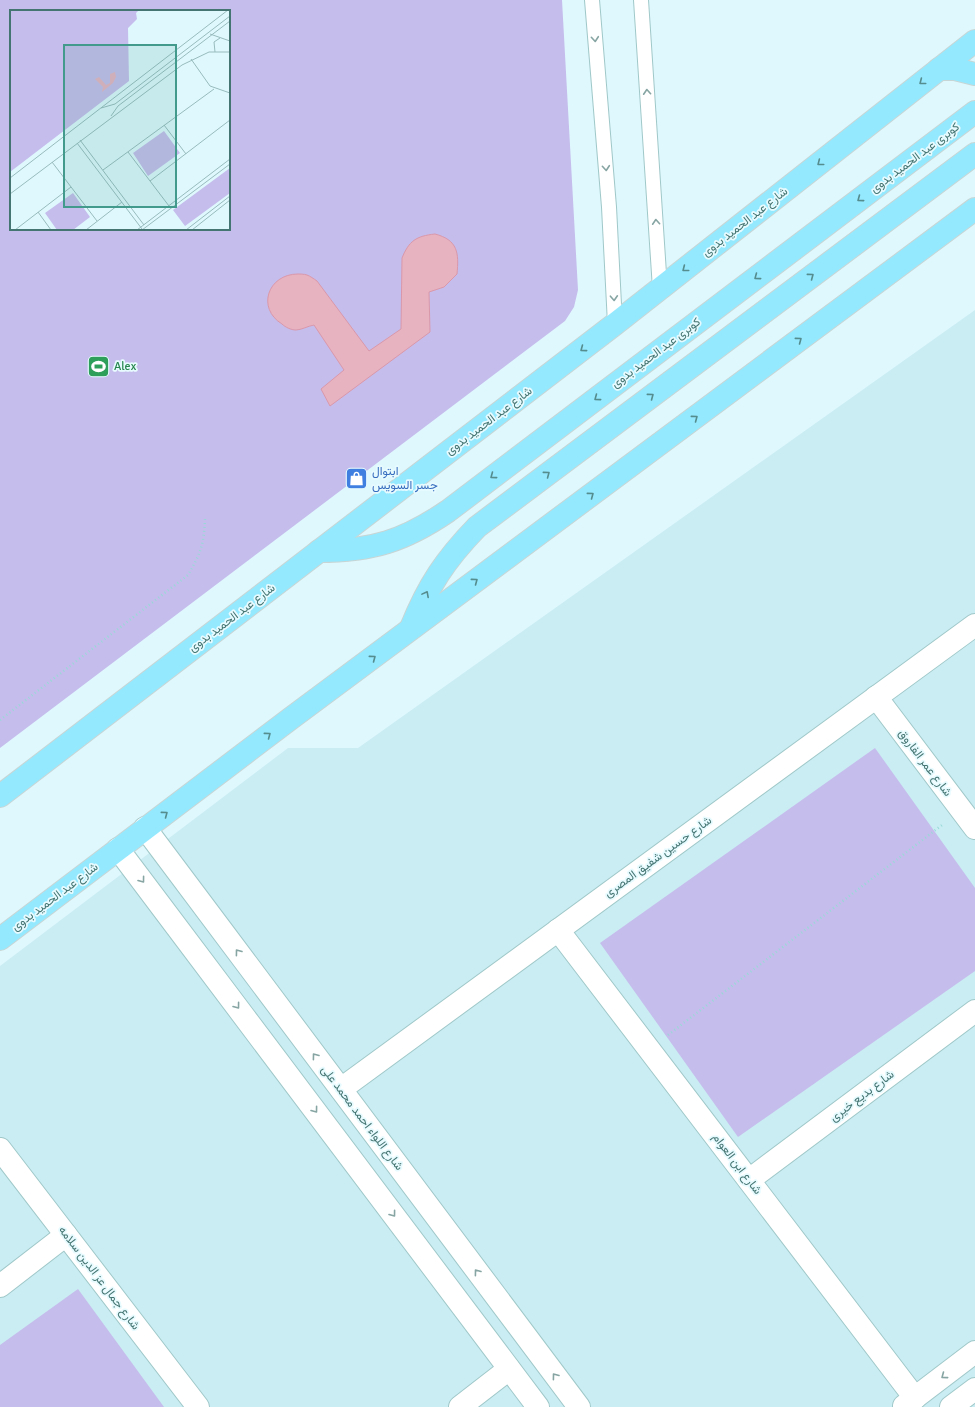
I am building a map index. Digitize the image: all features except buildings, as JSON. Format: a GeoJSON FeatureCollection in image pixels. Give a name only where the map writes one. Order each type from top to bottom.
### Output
{"type":"FeatureCollection","features":[{"type":"Feature","properties":{"kind":"main road","name":"شارع عبد الحميد بدوى"},"geometry":{"type":"LineString","coordinates":[[0,796],[615,324],[975,41]]}},
{"type":"Feature","properties":{"kind":"main road"},"geometry":{"type":"LineString","coordinates":[[939,69],[955,69],[975,74]]}},
{"type":"Feature","properties":{"kind":"main road","name":"كوبرى عبد الحميد بدوى"},"geometry":{"type":"LineString","coordinates":[[319,551],[363,549],[384,544],[427,525],[467,497],[975,112]]}},
{"type":"Feature","properties":{"kind":"main road"},"geometry":{"type":"LineString","coordinates":[[410,630],[437,575],[446,562],[476,527],[975,154]]}},
{"type":"Feature","properties":{"kind":"main road","name":"شارع عبد الحميد بدوى"},"geometry":{"type":"LineString","coordinates":[[0,939],[145,828],[975,209]]}},
{"type":"Feature","properties":{"kind":"street","name":"شارع حسين شفيق المصرى"},"geometry":{"type":"LineString","coordinates":[[341,1089],[975,625]]}},
{"type":"Feature","properties":{"kind":"street","name":"شارع عمر الفاروق"},"geometry":{"type":"LineString","coordinates":[[876,698],[975,828]]}},
{"type":"Feature","properties":{"kind":"street","name":"شارع اللواء احمد محمد على"},"geometry":{"type":"LineString","coordinates":[[145,828],[579,1407]]}},
{"type":"Feature","properties":{"kind":"street"},"geometry":{"type":"LineString","coordinates":[[118,849],[538,1407]]}},
{"type":"Feature","properties":{"kind":"street","name":"شارع ابن العوام"},"geometry":{"type":"LineString","coordinates":[[558,930],[749,1180],[909,1402]]}},
{"type":"Feature","properties":{"kind":"street","name":"شارع بديع خيرى"},"geometry":{"type":"LineString","coordinates":[[749,1180],[975,1011]]}},
{"type":"Feature","properties":{"kind":"street","name":"شارع جمال عز الدين سلامه"},"geometry":{"type":"LineString","coordinates":[[0,1149],[198,1407]]}},
{"type":"Feature","properties":{"kind":"street"},"geometry":{"type":"LineString","coordinates":[[0,1286],[66,1236]]}},
{"type":"Feature","properties":{"kind":"street"},"geometry":{"type":"LineString","coordinates":[[909,1402],[975,1352]]}},
{"type":"Feature","properties":{"kind":"street"},"geometry":{"type":"LineString","coordinates":[[460,1407],[509,1369]]}},
{"type":"Feature","properties":{"kind":"street"},"geometry":{"type":"LineString","coordinates":[[951,1407],[975,1389]]}},
{"type":"Feature","properties":{"kind":"lane"},"geometry":{"type":"LineString","coordinates":[[592,0],[609,207],[615,324]]}},
{"type":"Feature","properties":{"kind":"lane"},"geometry":{"type":"LineString","coordinates":[[642,0],[660,289]]}},
{"type":"Feature","properties":{"kind":"path"},"geometry":{"type":"LineString","coordinates":[[0,720],[188,575],[198,558],[204,538],[205,518]]}},
{"type":"Feature","properties":{"kind":"path"},"geometry":{"type":"LineString","coordinates":[[649,1049],[962,810]]}},
{"type":"Feature","properties":{"kind":"shaded area"},"geometry":{"type":"Polygon","coordinates":[[[0,0],[562,0],[578,290],[574,307],[565,321],[0,748],[0,0]]]}},
{"type":"Feature","properties":{"kind":"shaded area"},"geometry":{"type":"Polygon","coordinates":[[[435,234],[443,237],[453,244],[457,254],[458,266],[457,274],[444,287],[429,292],[430,332],[330,406],[321,389],[344,370],[314,325],[294,330],[285,326],[274,317],[269,309],[268,301],[269,293],[273,286],[279,280],[288,275],[305,274],[315,279],[369,351],[401,329],[402,258],[407,247],[418,238],[435,234]]]}},
{"type":"Feature","properties":{"kind":"shaded area"},"geometry":{"type":"Polygon","coordinates":[[[975,310],[975,1407],[0,1407],[0,966],[288,748],[358,748],[975,310]]]}},
{"type":"Feature","properties":{"kind":"shaded area"},"geometry":{"type":"Polygon","coordinates":[[[875,748],[975,888],[975,971],[738,1137],[600,943],[875,748]]]}},
{"type":"Feature","properties":{"kind":"shaded area"},"geometry":{"type":"Polygon","coordinates":[[[78,1289],[164,1407],[0,1407],[0,1345],[78,1289]]]}},
{"type":"Feature","properties":{"kind":"place","name":"Alex"},"geometry":{"type":"Point","coordinates":[98,366]}},
{"type":"Feature","properties":{"kind":"place","name":"ابتوال جسر السويس"},"geometry":{"type":"Point","coordinates":[356,478]}}]}
